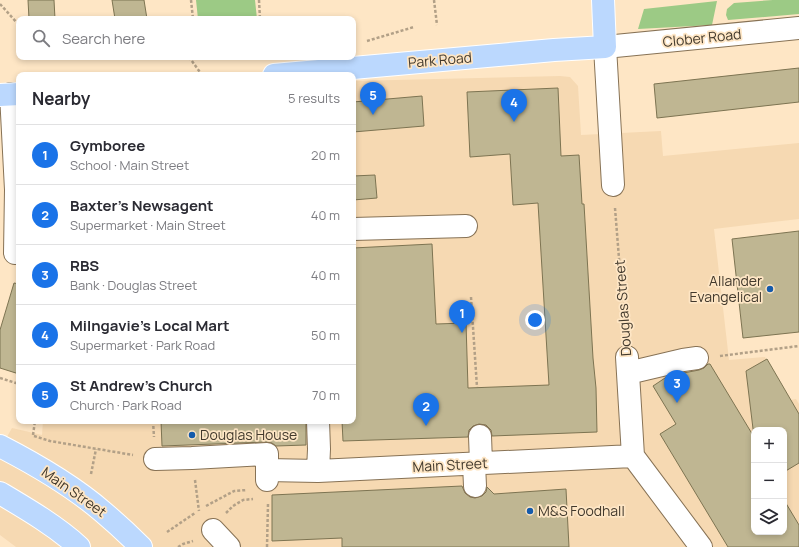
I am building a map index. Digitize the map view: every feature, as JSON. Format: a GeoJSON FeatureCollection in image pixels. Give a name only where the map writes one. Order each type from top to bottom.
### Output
{"type":"FeatureCollection","features":[{"type":"Feature","properties":{"kind":"main road"},"geometry":{"type":"LineString","coordinates":[[603,0],[606,47]]}},
{"type":"Feature","properties":{"kind":"main road","name":"Park Road"},"geometry":{"type":"LineString","coordinates":[[324,72],[560,49],[606,47]]}},
{"type":"Feature","properties":{"kind":"main road","name":"Main Street"},"geometry":{"type":"LineString","coordinates":[[0,446],[51,474],[86,498],[104,512],[141,547]]}},
{"type":"Feature","properties":{"kind":"main road"},"geometry":{"type":"LineString","coordinates":[[0,493],[37,515],[80,547]]}},
{"type":"Feature","properties":{"kind":"street","name":"Clober Road"},"geometry":{"type":"LineString","coordinates":[[606,47],[799,28]]}},
{"type":"Feature","properties":{"kind":"street"},"geometry":{"type":"LineString","coordinates":[[606,47],[613,185]]}},
{"type":"Feature","properties":{"kind":"street"},"geometry":{"type":"LineString","coordinates":[[10,94],[16,190],[16,253]]}},
{"type":"Feature","properties":{"kind":"street"},"geometry":{"type":"LineString","coordinates":[[356,229],[466,226]]}},
{"type":"Feature","properties":{"kind":"street"},"geometry":{"type":"LineString","coordinates":[[627,365],[697,358]]}},
{"type":"Feature","properties":{"kind":"street","name":"Douglas Street"},"geometry":{"type":"LineString","coordinates":[[627,365],[633,456]]}},
{"type":"Feature","properties":{"kind":"street"},"geometry":{"type":"LineString","coordinates":[[318,424],[318,471]]}},
{"type":"Feature","properties":{"kind":"street"},"geometry":{"type":"LineString","coordinates":[[475,486],[480,436]]}},
{"type":"Feature","properties":{"kind":"street"},"geometry":{"type":"LineString","coordinates":[[155,459],[267,454],[267,483]]}},
{"type":"Feature","properties":{"kind":"street"},"geometry":{"type":"LineString","coordinates":[[633,456],[701,547]]}},
{"type":"Feature","properties":{"kind":"street","name":"Main Street"},"geometry":{"type":"LineString","coordinates":[[267,483],[318,471],[633,456]]}},
{"type":"Feature","properties":{"kind":"street"},"geometry":{"type":"LineString","coordinates":[[213,530],[229,547]]}},
{"type":"Feature","properties":{"kind":"path"},"geometry":{"type":"LineString","coordinates":[[192,0],[193,16]]}},
{"type":"Feature","properties":{"kind":"path"},"geometry":{"type":"LineString","coordinates":[[259,0],[260,16]]}},
{"type":"Feature","properties":{"kind":"path"},"geometry":{"type":"LineString","coordinates":[[434,0],[436,25]]}},
{"type":"Feature","properties":{"kind":"path"},"geometry":{"type":"LineString","coordinates":[[0,4],[16,22]]}},
{"type":"Feature","properties":{"kind":"path"},"geometry":{"type":"LineString","coordinates":[[361,43],[414,27]]}},
{"type":"Feature","properties":{"kind":"path"},"geometry":{"type":"LineString","coordinates":[[191,60],[200,72]]}},
{"type":"Feature","properties":{"kind":"path","name":"Douglas Street"},"geometry":{"type":"LineString","coordinates":[[613,185],[627,365]]}},
{"type":"Feature","properties":{"kind":"path"},"geometry":{"type":"LineString","coordinates":[[471,297],[477,387]]}},
{"type":"Feature","properties":{"kind":"path"},"geometry":{"type":"LineString","coordinates":[[697,358],[799,346]]}},
{"type":"Feature","properties":{"kind":"path"},"geometry":{"type":"LineString","coordinates":[[0,378],[16,383]]}},
{"type":"Feature","properties":{"kind":"path"},"geometry":{"type":"LineString","coordinates":[[33,435],[35,424]]}},
{"type":"Feature","properties":{"kind":"path"},"geometry":{"type":"LineString","coordinates":[[26,433],[50,441],[155,459]]}},
{"type":"Feature","properties":{"kind":"path"},"geometry":{"type":"LineString","coordinates":[[192,458],[199,511]]}},
{"type":"Feature","properties":{"kind":"path"},"geometry":{"type":"LineString","coordinates":[[267,483],[267,547]]}},
{"type":"Feature","properties":{"kind":"path"},"geometry":{"type":"LineString","coordinates":[[167,532],[199,511],[234,491],[247,490]]}},
{"type":"Feature","properties":{"kind":"shaded area"},"geometry":{"type":"Polygon","coordinates":[[[570,77],[578,86],[581,135],[661,131],[663,156],[799,143],[799,219],[714,229],[729,360],[765,357],[790,400],[796,399],[799,404],[799,547],[16,547],[0,535],[0,449],[12,428],[42,435],[43,424],[356,424],[356,81],[570,77]]]}},
{"type":"Feature","properties":{"kind":"green space"},"geometry":{"type":"Polygon","coordinates":[[[196,0],[255,0],[257,16],[198,16],[196,0]]]}},
{"type":"Feature","properties":{"kind":"green space"},"geometry":{"type":"Polygon","coordinates":[[[799,0],[799,14],[728,20],[726,15],[727,9],[734,3],[799,0]]]}},
{"type":"Feature","properties":{"kind":"green space"},"geometry":{"type":"Polygon","coordinates":[[[717,1],[712,25],[638,29],[644,9],[717,1]]]}},
{"type":"Feature","properties":{"kind":"building"},"geometry":{"type":"Polygon","coordinates":[[[28,0],[54,0],[55,16],[29,16],[28,0]]]}},
{"type":"Feature","properties":{"kind":"building"},"geometry":{"type":"Polygon","coordinates":[[[112,0],[144,0],[147,16],[115,16],[112,0]]]}},
{"type":"Feature","properties":{"kind":"building"},"geometry":{"type":"Polygon","coordinates":[[[799,68],[799,102],[657,118],[654,84],[799,68]]]}},
{"type":"Feature","properties":{"kind":"building"},"geometry":{"type":"Polygon","coordinates":[[[558,88],[561,156],[579,155],[582,204],[584,204],[596,388],[597,432],[492,436],[491,430],[486,425],[479,424],[473,426],[469,430],[468,437],[343,441],[342,424],[356,424],[356,248],[432,244],[436,324],[466,323],[468,388],[549,385],[538,203],[513,205],[510,154],[470,157],[467,92],[558,88]]]}},
{"type":"Feature","properties":{"kind":"building"},"geometry":{"type":"Polygon","coordinates":[[[422,96],[424,126],[356,132],[356,102],[422,96]]]}},
{"type":"Feature","properties":{"kind":"building"},"geometry":{"type":"Polygon","coordinates":[[[375,175],[377,198],[356,200],[356,176],[375,175]]]}},
{"type":"Feature","properties":{"kind":"building","name":"Allander Evangelical"},"geometry":{"type":"Polygon","coordinates":[[[799,231],[799,332],[743,338],[732,239],[799,231]]]}},
{"type":"Feature","properties":{"kind":"building"},"geometry":{"type":"Polygon","coordinates":[[[14,283],[16,283],[16,373],[0,368],[0,330],[14,283]]]}},
{"type":"Feature","properties":{"kind":"building"},"geometry":{"type":"Polygon","coordinates":[[[767,359],[799,414],[799,463],[787,470],[787,427],[753,427],[746,371],[767,359]]]}},
{"type":"Feature","properties":{"kind":"building"},"geometry":{"type":"Polygon","coordinates":[[[710,364],[751,432],[751,535],[787,535],[787,505],[799,525],[799,547],[728,547],[660,434],[676,424],[653,386],[668,376],[699,370],[710,364]]]}},
{"type":"Feature","properties":{"kind":"building"},"geometry":{"type":"Polygon","coordinates":[[[161,424],[306,424],[306,445],[276,446],[272,443],[266,442],[162,446],[161,424]]]}},
{"type":"Feature","properties":{"kind":"building"},"geometry":{"type":"Polygon","coordinates":[[[462,486],[465,493],[470,497],[475,498],[482,496],[486,492],[487,487],[494,494],[566,489],[569,547],[342,547],[342,538],[272,541],[272,495],[462,486]]]}},
{"type":"Feature","properties":{"kind":"place","name":"St Andrew's Church"},"geometry":{"type":"Point","coordinates":[373,115]}},
{"type":"Feature","properties":{"kind":"place","name":"Milngavie's Local Mart"},"geometry":{"type":"Point","coordinates":[514,122]}},
{"type":"Feature","properties":{"kind":"place","name":"Allander Evangelical"},"geometry":{"type":"Point","coordinates":[770,289]}},
{"type":"Feature","properties":{"kind":"place","name":"Gymboree"},"geometry":{"type":"Point","coordinates":[462,333]}},
{"type":"Feature","properties":{"kind":"place","name":"RBS"},"geometry":{"type":"Point","coordinates":[677,403]}},
{"type":"Feature","properties":{"kind":"place","name":"Baxter's Newsagent"},"geometry":{"type":"Point","coordinates":[426,426]}},
{"type":"Feature","properties":{"kind":"place","name":"Douglas House"},"geometry":{"type":"Point","coordinates":[192,435]}},
{"type":"Feature","properties":{"kind":"place","name":"M&S Foodhall"},"geometry":{"type":"Point","coordinates":[530,511]}}]}
